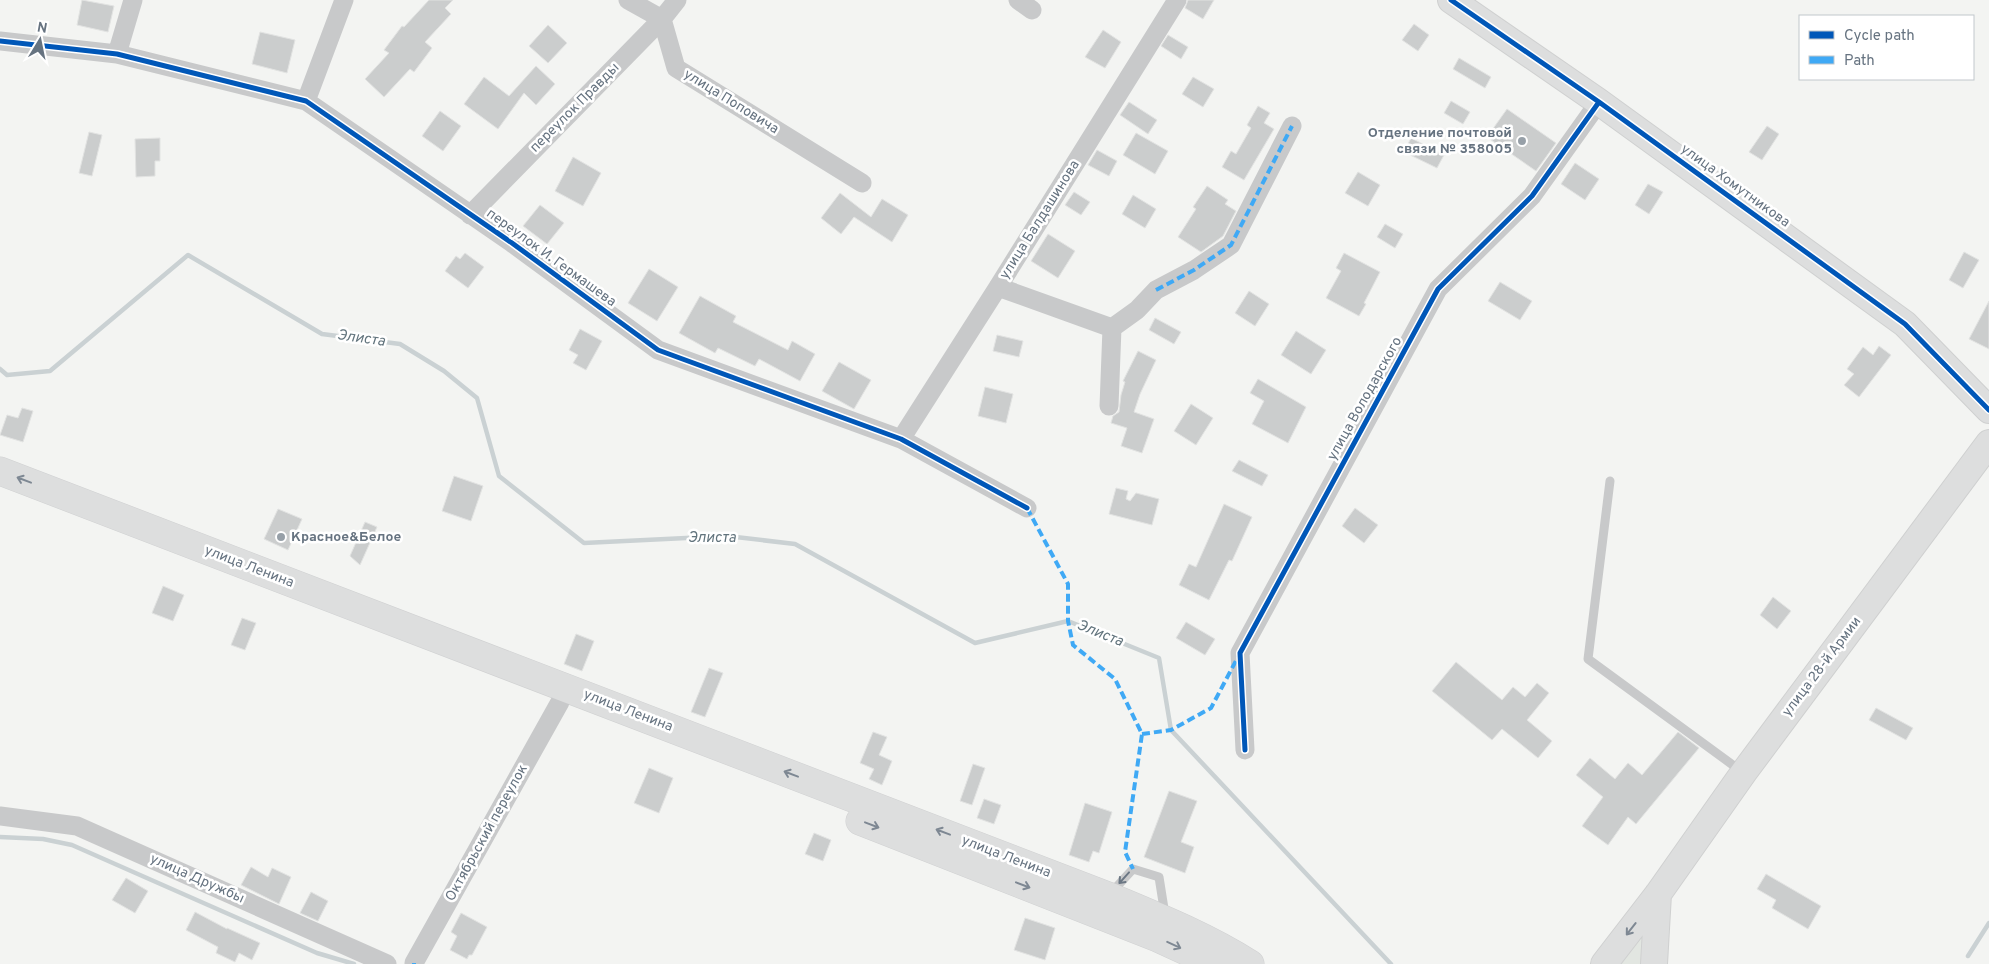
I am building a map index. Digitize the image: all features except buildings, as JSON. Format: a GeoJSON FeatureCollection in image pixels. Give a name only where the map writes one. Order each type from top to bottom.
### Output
{"type":"FeatureCollection","features":[{"type":"Feature","properties":{"kind":"main road","name":"улица Ленина"},"geometry":{"type":"LineString","coordinates":[[0,471],[1108,896],[1165,920],[1231,952],[1250,964]]}},
{"type":"Feature","properties":{"kind":"main road","name":"улица Ленина"},"geometry":{"type":"LineString","coordinates":[[0,490],[560,702],[1158,938],[1213,964]]}},
{"type":"Feature","properties":{"kind":"street"},"geometry":{"type":"LineString","coordinates":[[117,54],[133,0]]}},
{"type":"Feature","properties":{"kind":"street"},"geometry":{"type":"LineString","coordinates":[[306,101],[344,0]]}},
{"type":"Feature","properties":{"kind":"street"},"geometry":{"type":"LineString","coordinates":[[628,0],[662,19]]}},
{"type":"Feature","properties":{"kind":"street","name":"переулок Правды"},"geometry":{"type":"LineString","coordinates":[[470,215],[662,19],[677,0]]}},
{"type":"Feature","properties":{"kind":"street","name":"улица Балдашинова"},"geometry":{"type":"LineString","coordinates":[[901,439],[1177,0]]}},
{"type":"Feature","properties":{"kind":"street","name":"улица Хомутникова"},"geometry":{"type":"LineString","coordinates":[[1451,0],[1599,102],[1906,324],[1989,410]]}},
{"type":"Feature","properties":{"kind":"street","name":"улица Поповича"},"geometry":{"type":"LineString","coordinates":[[662,19],[676,68],[862,183]]}},
{"type":"Feature","properties":{"kind":"street","name":"переулок И. Гермашева"},"geometry":{"type":"LineString","coordinates":[[0,41],[117,54],[306,101],[470,215],[658,350],[901,439],[1027,508]]}},
{"type":"Feature","properties":{"kind":"street","name":"улица Володарского"},"geometry":{"type":"LineString","coordinates":[[1245,750],[1240,653],[1438,289],[1532,196],[1599,102]]}},
{"type":"Feature","properties":{"kind":"street"},"geometry":{"type":"LineString","coordinates":[[1112,328],[1137,310],[1156,290],[1194,270],[1231,245],[1292,126]]}},
{"type":"Feature","properties":{"kind":"street"},"geometry":{"type":"LineString","coordinates":[[998,287],[1112,328]]}},
{"type":"Feature","properties":{"kind":"street"},"geometry":{"type":"LineString","coordinates":[[1109,406],[1112,328]]}},
{"type":"Feature","properties":{"kind":"street","name":"улица 28-й Армии"},"geometry":{"type":"LineString","coordinates":[[1604,964],[1658,894],[1744,772],[1989,443]]}},
{"type":"Feature","properties":{"kind":"street","name":"Октябрьский переулок"},"geometry":{"type":"LineString","coordinates":[[414,964],[560,702]]}},
{"type":"Feature","properties":{"kind":"street","name":"улица Дружбы"},"geometry":{"type":"LineString","coordinates":[[0,816],[77,826],[387,964]]}},
{"type":"Feature","properties":{"kind":"street"},"geometry":{"type":"LineString","coordinates":[[1654,964],[1658,894]]}},
{"type":"Feature","properties":{"kind":"lane"},"geometry":{"type":"LineString","coordinates":[[1610,481],[1588,659],[1744,772]]}},
{"type":"Feature","properties":{"kind":"lane"},"geometry":{"type":"LineString","coordinates":[[1108,896],[1133,869],[1160,877],[1165,920]]}},
{"type":"Feature","properties":{"kind":"shaded area"},"geometry":{"type":"Polygon","coordinates":[[[1646,930],[1645,964],[1621,964],[1646,930]]]}},
{"type":"Feature","properties":{"kind":"waterway","name":"Элиста"},"geometry":{"type":"LineString","coordinates":[[0,369],[7,375],[50,371],[188,255],[322,334],[400,344],[444,371],[477,398],[499,476],[584,543],[727,536],[795,544],[975,643],[1068,621],[1159,658],[1171,730],[1391,964]]}},
{"type":"Feature","properties":{"kind":"waterway"},"geometry":{"type":"LineString","coordinates":[[0,837],[43,839],[72,845],[317,953],[354,964]]}},
{"type":"Feature","properties":{"kind":"waterway"},"geometry":{"type":"LineString","coordinates":[[1968,956],[1989,923]]}},
{"type":"Feature","properties":{"kind":"marked path"},"geometry":{"type":"LineString","coordinates":[[1156,290],[1194,270],[1231,245],[1292,126]]}},
{"type":"Feature","properties":{"kind":"marked path"},"geometry":{"type":"LineString","coordinates":[[1027,508],[1068,584],[1068,621],[1073,645],[1115,679],[1142,734],[1125,852],[1133,869]]}},
{"type":"Feature","properties":{"kind":"marked path"},"geometry":{"type":"LineString","coordinates":[[1142,734],[1171,730],[1211,708],[1239,655]]}},
{"type":"Feature","properties":{"kind":"cycle path"},"geometry":{"type":"LineString","coordinates":[[1451,0],[1599,102],[1905,324],[1989,410]]}},
{"type":"Feature","properties":{"kind":"cycle path"},"geometry":{"type":"LineString","coordinates":[[0,41],[117,54],[306,101],[512,243],[658,350],[901,439],[1027,508]]}},
{"type":"Feature","properties":{"kind":"cycle path"},"geometry":{"type":"LineString","coordinates":[[1245,750],[1240,653],[1438,289],[1532,196],[1599,102]]}},
{"type":"Feature","properties":{"kind":"place","name":"Отделение почтовой связи № 358005"},"geometry":{"type":"Point","coordinates":[1522,141]}},
{"type":"Feature","properties":{"kind":"place","name":"Красное&Белое"},"geometry":{"type":"Point","coordinates":[281,537]}}]}
